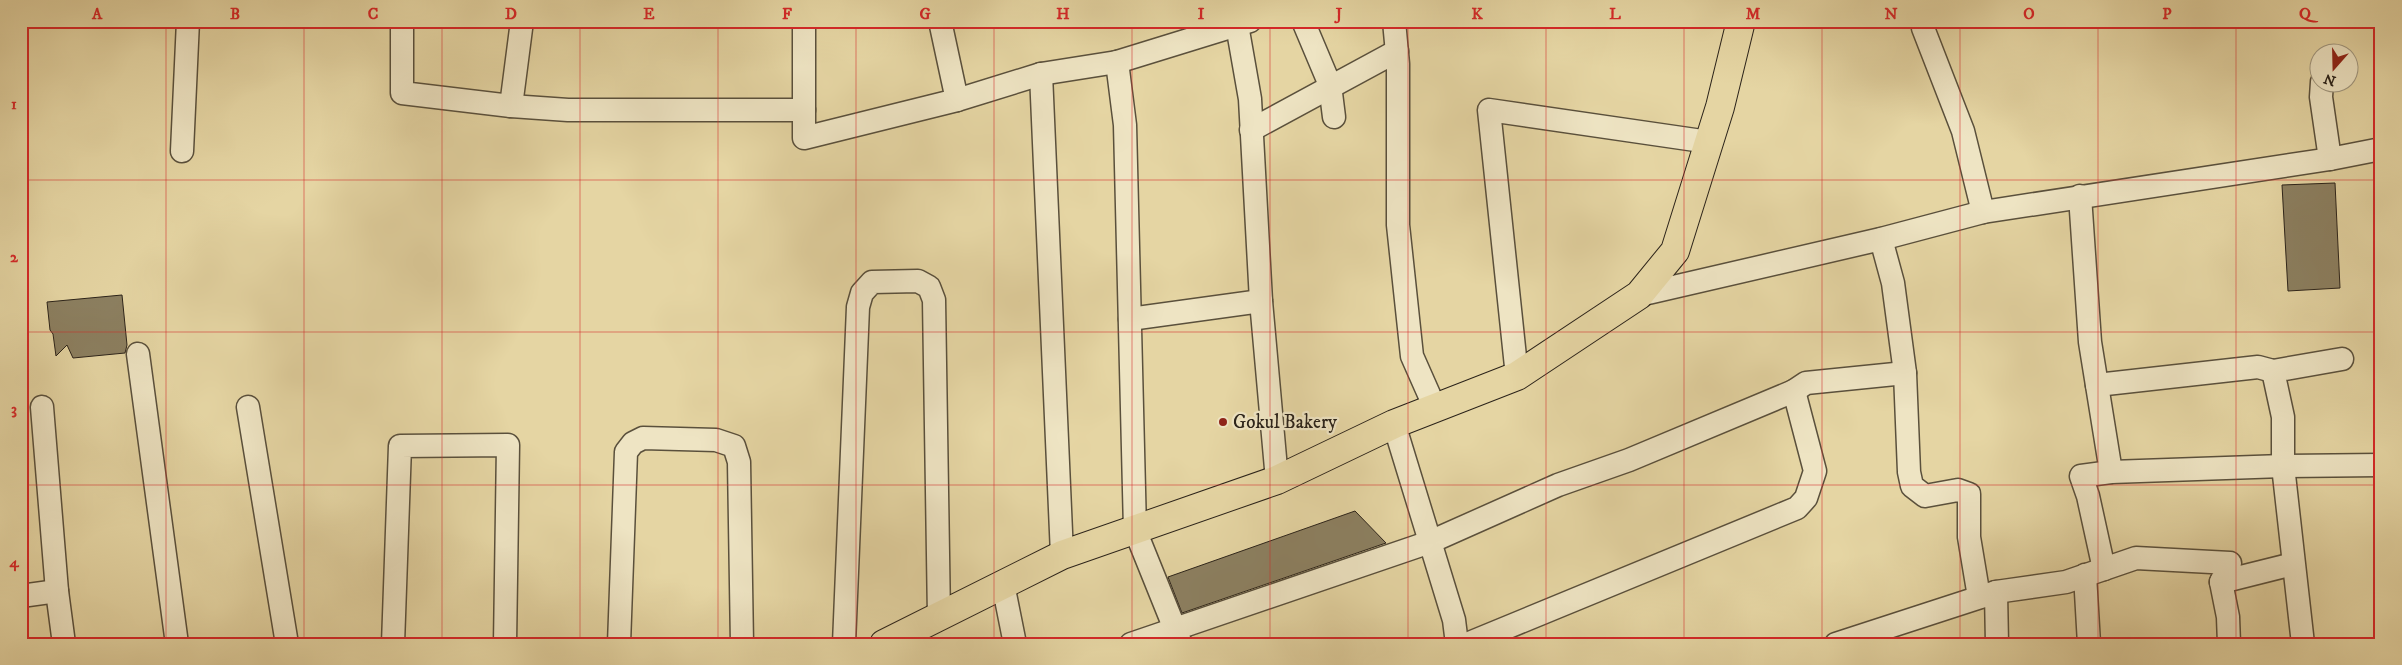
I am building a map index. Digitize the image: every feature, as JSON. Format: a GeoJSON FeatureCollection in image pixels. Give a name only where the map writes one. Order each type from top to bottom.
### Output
{"type":"FeatureCollection","features":[{"type":"Feature","properties":{"kind":"main road"},"geometry":{"type":"LineString","coordinates":[[884,644],[940,618],[1062,555],[1277,480],[1394,424],[1517,376],[1639,295],[1675,251],[1709,142],[1741,21]]}},
{"type":"Feature","properties":{"kind":"street"},"geometry":{"type":"LineString","coordinates":[[182,150],[188,21]]}},
{"type":"Feature","properties":{"kind":"street"},"geometry":{"type":"LineString","coordinates":[[402,21],[402,93],[511,106],[568,110],[804,110]]}},
{"type":"Feature","properties":{"kind":"street"},"geometry":{"type":"LineString","coordinates":[[511,106],[522,21]]}},
{"type":"Feature","properties":{"kind":"street"},"geometry":{"type":"LineString","coordinates":[[804,21],[804,138],[957,100],[1041,74],[1117,62],[1187,30],[1243,23],[1250,99],[1261,301],[1277,480]]}},
{"type":"Feature","properties":{"kind":"street"},"geometry":{"type":"LineString","coordinates":[[940,21],[957,100]]}},
{"type":"Feature","properties":{"kind":"street"},"geometry":{"type":"LineString","coordinates":[[1303,21],[1330,85],[1334,117]]}},
{"type":"Feature","properties":{"kind":"street"},"geometry":{"type":"LineString","coordinates":[[1394,21],[1397,51],[1398,225],[1412,356],[1435,408]]}},
{"type":"Feature","properties":{"kind":"street"},"geometry":{"type":"LineString","coordinates":[[1923,21],[1962,131],[1983,212]]}},
{"type":"Feature","properties":{"kind":"street"},"geometry":{"type":"LineString","coordinates":[[1251,130],[1330,85],[1397,51]]}},
{"type":"Feature","properties":{"kind":"street"},"geometry":{"type":"LineString","coordinates":[[1117,62],[1125,125],[1135,530],[1178,636]]}},
{"type":"Feature","properties":{"kind":"street"},"geometry":{"type":"LineString","coordinates":[[1041,74],[1062,555]]}},
{"type":"Feature","properties":{"kind":"street"},"geometry":{"type":"LineString","coordinates":[[2321,92],[2330,159]]}},
{"type":"Feature","properties":{"kind":"street"},"geometry":{"type":"LineString","coordinates":[[1517,376],[1489,110],[1709,142]]}},
{"type":"Feature","properties":{"kind":"street"},"geometry":{"type":"LineString","coordinates":[[1639,295],[1881,239],[1983,212],[2330,159],[2381,149]]}},
{"type":"Feature","properties":{"kind":"street"},"geometry":{"type":"LineString","coordinates":[[2080,196],[2090,342],[2111,472]]}},
{"type":"Feature","properties":{"kind":"street"},"geometry":{"type":"LineString","coordinates":[[1881,239],[1893,283],[1905,373],[1909,472],[1912,486],[1925,496],[1958,490],[1970,494],[1969,537],[1987,594],[1997,644]]}},
{"type":"Feature","properties":{"kind":"street"},"geometry":{"type":"LineString","coordinates":[[844,644],[858,307],[862,293],[872,282],[918,281],[929,288],[934,300],[940,618]]}},
{"type":"Feature","properties":{"kind":"street"},"geometry":{"type":"LineString","coordinates":[[1130,319],[1261,301]]}},
{"type":"Feature","properties":{"kind":"street"},"geometry":{"type":"LineString","coordinates":[[138,354],[177,644]]}},
{"type":"Feature","properties":{"kind":"street"},"geometry":{"type":"LineString","coordinates":[[2097,385],[2258,367],[2273,371],[2342,359]]}},
{"type":"Feature","properties":{"kind":"street"},"geometry":{"type":"LineString","coordinates":[[2273,371],[2283,417],[2284,466],[2303,644]]}},
{"type":"Feature","properties":{"kind":"street"},"geometry":{"type":"LineString","coordinates":[[1132,644],[1178,636],[1430,542],[1558,486],[1629,460],[1794,390],[1806,383],[1905,373]]}},
{"type":"Feature","properties":{"kind":"street"},"geometry":{"type":"LineString","coordinates":[[1467,644],[1797,508],[1806,498],[1815,471],[1794,390]]}},
{"type":"Feature","properties":{"kind":"street"},"geometry":{"type":"LineString","coordinates":[[42,407],[57,592],[64,644]]}},
{"type":"Feature","properties":{"kind":"street"},"geometry":{"type":"LineString","coordinates":[[248,407],[287,644]]}},
{"type":"Feature","properties":{"kind":"street"},"geometry":{"type":"LineString","coordinates":[[1394,424],[1454,620],[1457,644]]}},
{"type":"Feature","properties":{"kind":"street"},"geometry":{"type":"LineString","coordinates":[[619,644],[626,452],[633,443],[643,438],[716,440],[734,446],[740,462],[742,644]]}},
{"type":"Feature","properties":{"kind":"street"},"geometry":{"type":"LineString","coordinates":[[393,644],[400,446],[508,445],[505,644]]}},
{"type":"Feature","properties":{"kind":"street"},"geometry":{"type":"LineString","coordinates":[[2090,644],[2094,572],[2088,496],[2081,476],[2111,472],[2284,466],[2381,465]]}},
{"type":"Feature","properties":{"kind":"street"},"geometry":{"type":"LineString","coordinates":[[1836,644],[1987,594],[2066,582],[2136,558],[2230,563],[2222,582],[2228,618],[2229,644]]}},
{"type":"Feature","properties":{"kind":"street"},"geometry":{"type":"LineString","coordinates":[[2222,582],[2293,564]]}},
{"type":"Feature","properties":{"kind":"street"},"geometry":{"type":"LineString","coordinates":[[1003,584],[1016,644]]}},
{"type":"Feature","properties":{"kind":"street"},"geometry":{"type":"LineString","coordinates":[[21,596],[57,592]]}},
{"type":"Feature","properties":{"kind":"building"},"geometry":{"type":"Polygon","coordinates":[[[2335,183],[2340,288],[2288,291],[2282,185],[2335,183]]]}},
{"type":"Feature","properties":{"kind":"building"},"geometry":{"type":"Polygon","coordinates":[[[122,295],[127,345],[125,353],[73,358],[67,345],[56,356],[53,334],[50,330],[47,302],[122,295]]]}},
{"type":"Feature","properties":{"kind":"building"},"geometry":{"type":"Polygon","coordinates":[[[1355,511],[1386,543],[1182,613],[1168,577],[1355,511]]]}},
{"type":"Feature","properties":{"kind":"place","name":"Gokul Bakery"},"geometry":{"type":"Point","coordinates":[1223,422]}}]}
